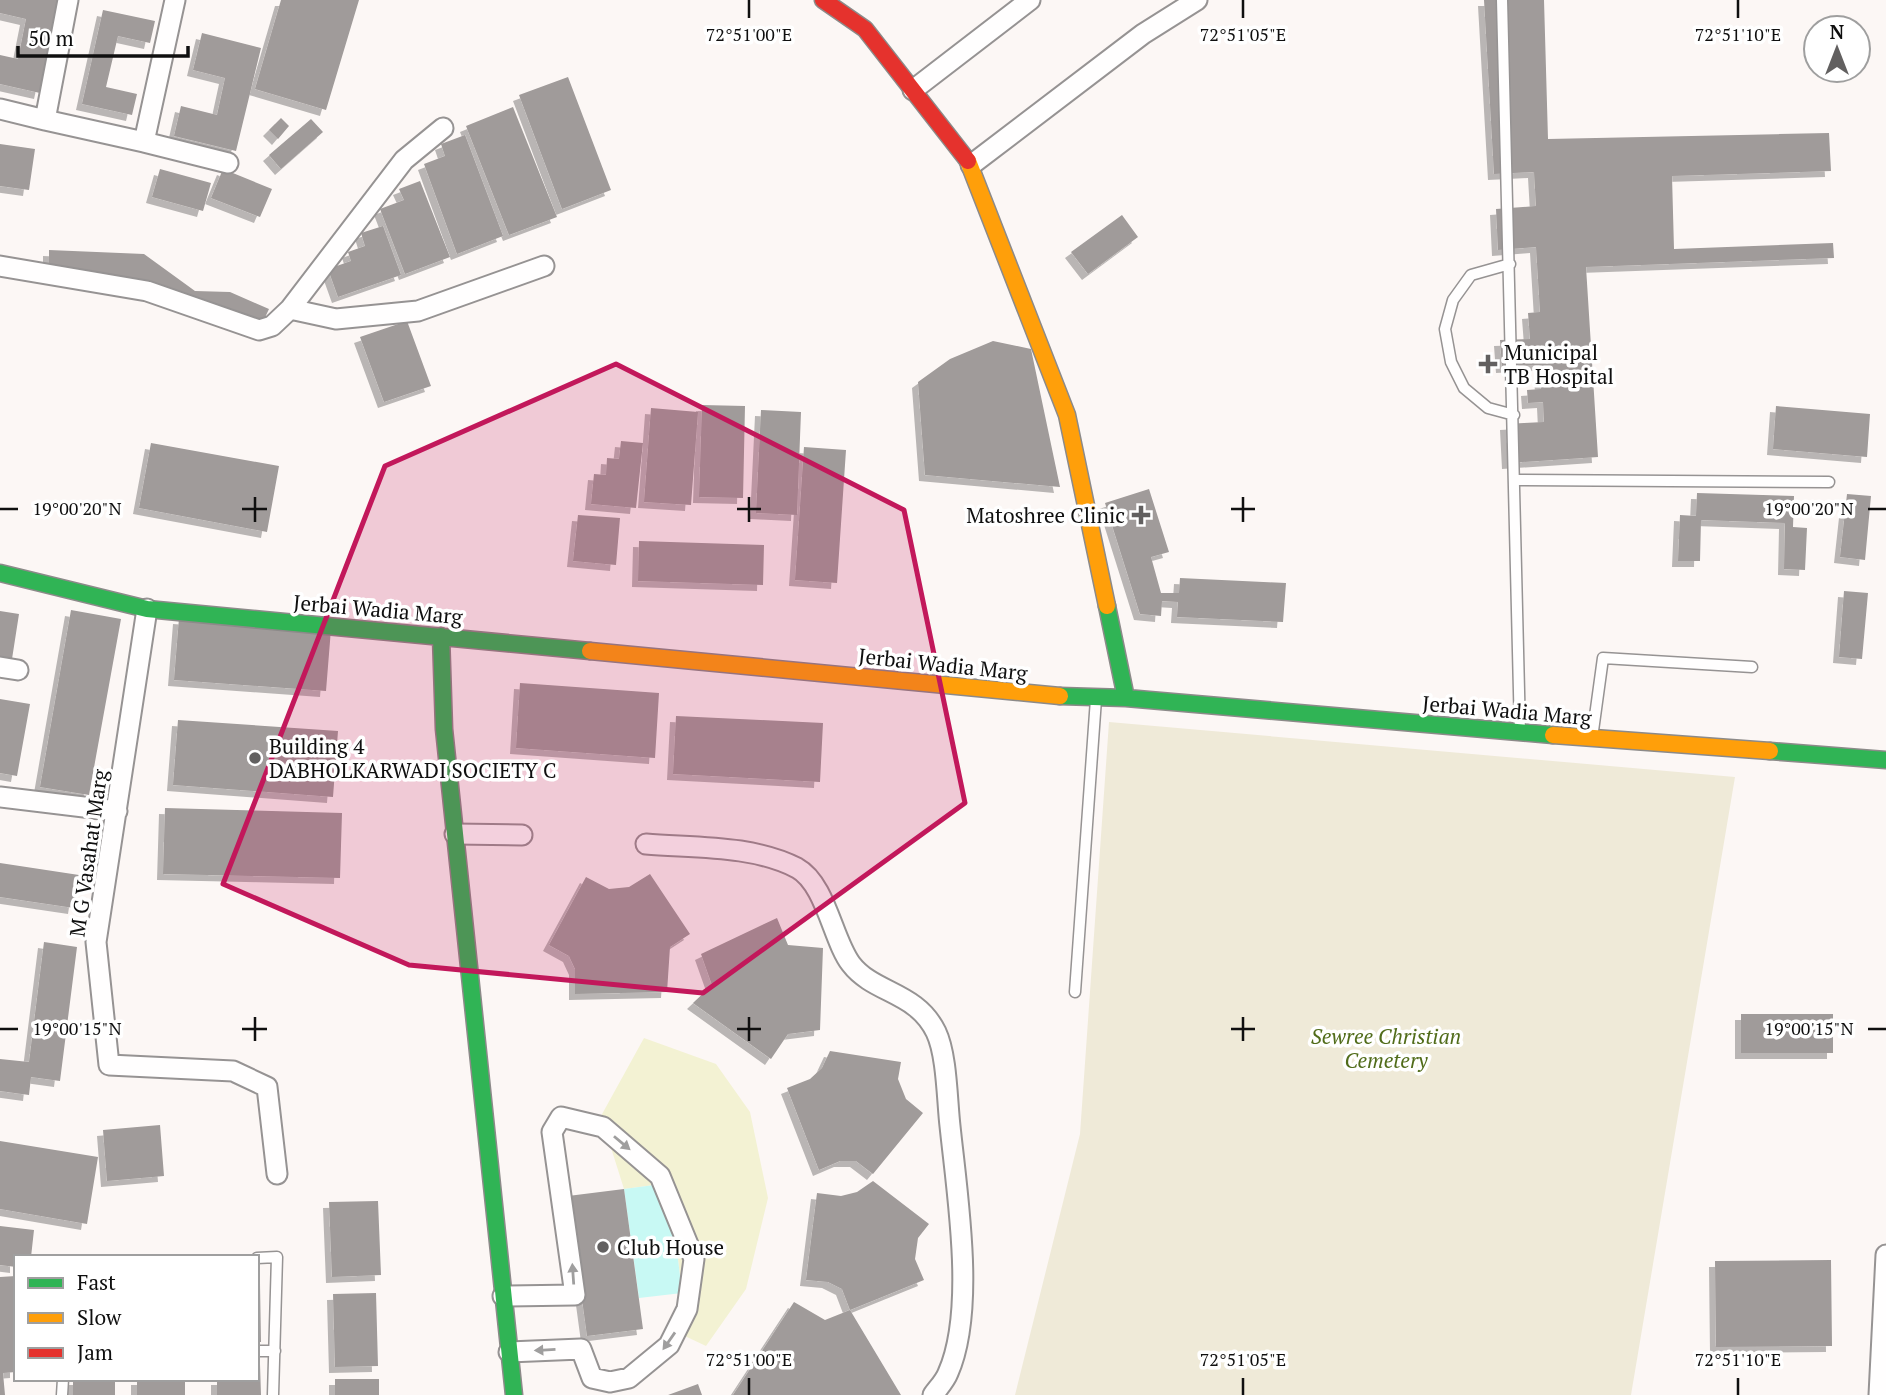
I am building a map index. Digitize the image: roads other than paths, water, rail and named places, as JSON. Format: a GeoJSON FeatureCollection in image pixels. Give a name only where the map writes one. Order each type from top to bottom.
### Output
{"type":"FeatureCollection","features":[{"type":"Feature","properties":{"kind":"main road"},"geometry":{"type":"LineString","coordinates":[[823,0],[865,29],[971,165],[1067,415],[1126,698]]}},
{"type":"Feature","properties":{"kind":"main road","name":"Jerbai Wadia Marg"},"geometry":{"type":"LineString","coordinates":[[0,573],[147,609],[1096,697],[1521,733],[1886,760]]}},
{"type":"Feature","properties":{"kind":"main road"},"geometry":{"type":"LineString","coordinates":[[441,636],[443,716],[514,1395]]}},
{"type":"Feature","properties":{"kind":"street"},"geometry":{"type":"LineString","coordinates":[[45,120],[68,0]]}},
{"type":"Feature","properties":{"kind":"street"},"geometry":{"type":"LineString","coordinates":[[144,142],[175,0]]}},
{"type":"Feature","properties":{"kind":"street"},"geometry":{"type":"LineString","coordinates":[[913,90],[1030,0]]}},
{"type":"Feature","properties":{"kind":"street"},"geometry":{"type":"LineString","coordinates":[[971,165],[1143,34],[1197,0]]}},
{"type":"Feature","properties":{"kind":"street"},"geometry":{"type":"LineString","coordinates":[[0,109],[228,163]]}},
{"type":"Feature","properties":{"kind":"street"},"geometry":{"type":"LineString","coordinates":[[0,266],[148,291],[259,330],[272,326],[290,309],[404,160],[443,128]]}},
{"type":"Feature","properties":{"kind":"street"},"geometry":{"type":"LineString","coordinates":[[290,309],[336,319],[418,311],[544,266]]}},
{"type":"Feature","properties":{"kind":"street","name":"M G Vasahat Marg"},"geometry":{"type":"LineString","coordinates":[[147,609],[96,942],[109,1065],[233,1071],[267,1087],[277,1174]]}},
{"type":"Feature","properties":{"kind":"street"},"geometry":{"type":"LineString","coordinates":[[0,797],[117,811]]}},
{"type":"Feature","properties":{"kind":"street"},"geometry":{"type":"LineString","coordinates":[[455,834],[522,835]]}},
{"type":"Feature","properties":{"kind":"street"},"geometry":{"type":"LineString","coordinates":[[646,844],[751,853],[799,869],[825,903],[849,963],[866,981],[894,991],[922,1011],[936,1033],[945,1080],[964,1263],[958,1334],[948,1374],[933,1395]]}},
{"type":"Feature","properties":{"kind":"street"},"geometry":{"type":"LineString","coordinates":[[503,1296],[575,1295],[572,1256],[552,1132],[561,1118],[603,1127],[660,1176],[694,1259],[687,1309],[669,1345],[629,1378],[610,1382],[592,1378],[581,1349],[509,1352]]}},
{"type":"Feature","properties":{"kind":"street"},"geometry":{"type":"LineString","coordinates":[[1879,1395],[1886,1255]]}},
{"type":"Feature","properties":{"kind":"lane"},"geometry":{"type":"LineString","coordinates":[[1502,0],[1521,733]]}},
{"type":"Feature","properties":{"kind":"lane"},"geometry":{"type":"LineString","coordinates":[[1510,264],[1471,275],[1452,300],[1445,329],[1451,362],[1464,388],[1488,408],[1514,415]]}},
{"type":"Feature","properties":{"kind":"lane"},"geometry":{"type":"LineString","coordinates":[[1516,480],[1829,482]]}},
{"type":"Feature","properties":{"kind":"lane"},"geometry":{"type":"LineString","coordinates":[[1592,738],[1603,658],[1752,667]]}},
{"type":"Feature","properties":{"kind":"lane"},"geometry":{"type":"LineString","coordinates":[[1075,992],[1096,697]]}},
{"type":"Feature","properties":{"kind":"lane"},"geometry":{"type":"LineString","coordinates":[[259,1258],[277,1257],[273,1395]]}},
{"type":"Feature","properties":{"kind":"lane"},"geometry":{"type":"LineString","coordinates":[[259,1351],[275,1351]]}},
{"type":"Feature","properties":{"kind":"water"},"geometry":{"type":"Polygon","coordinates":[[[669,1183],[682,1293],[639,1298],[624,1189],[669,1183]]]}},
{"type":"Feature","properties":{"kind":"place","name":"Municipal TB Hospital"},"geometry":{"type":"Point","coordinates":[1488,364]}},
{"type":"Feature","properties":{"kind":"place","name":"Matoshree Clinic"},"geometry":{"type":"Point","coordinates":[1141,515]}},
{"type":"Feature","properties":{"kind":"place","name":"Building 4 DABHOLKARWADI SOCIETY C"},"geometry":{"type":"Point","coordinates":[255,758]}},
{"type":"Feature","properties":{"kind":"place","name":"Club House"},"geometry":{"type":"Point","coordinates":[603,1247]}},
{"type":"Feature","properties":{"kind":"park label","name":"Sewree Christian Cemetery"},"geometry":{"type":"Point","coordinates":[1386,1048]}}]}
